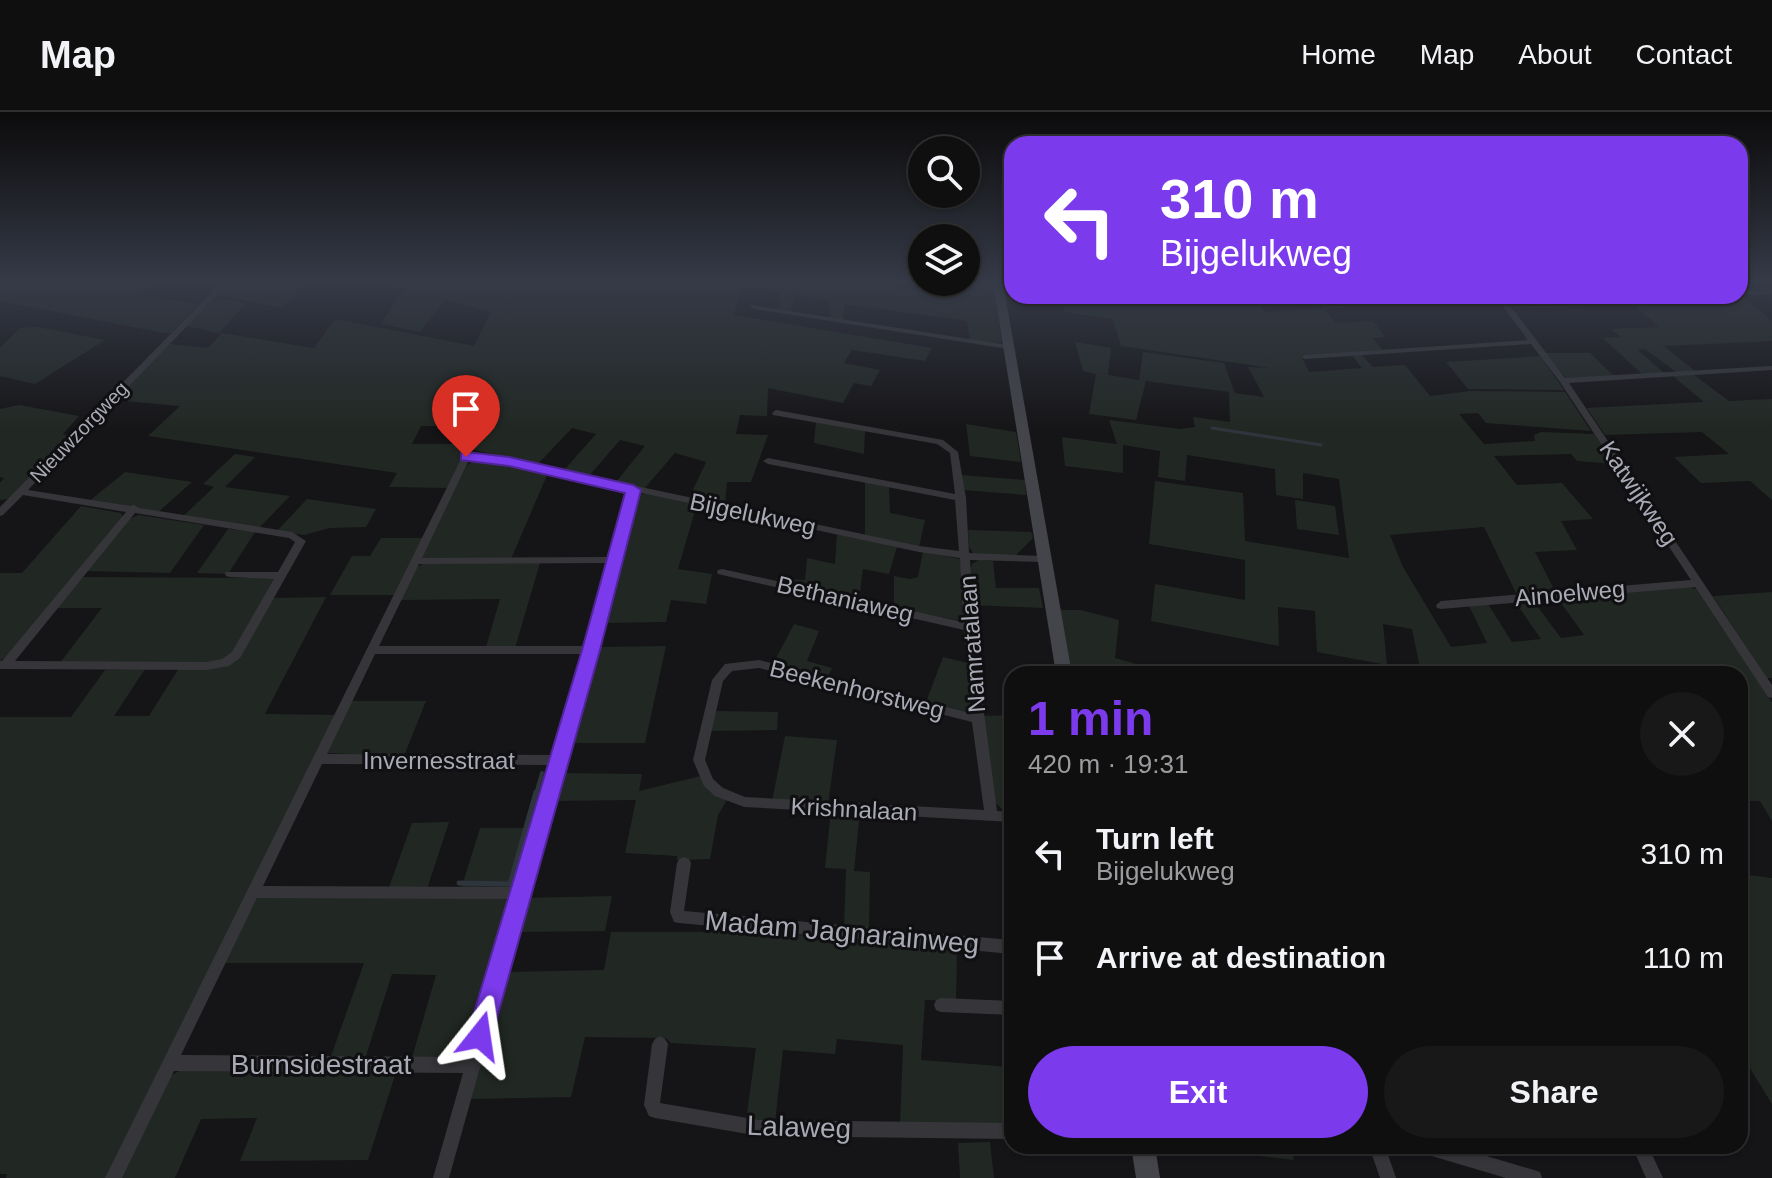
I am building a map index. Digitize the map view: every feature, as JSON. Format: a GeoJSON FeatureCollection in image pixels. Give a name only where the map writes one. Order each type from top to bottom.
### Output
{"type":"FeatureCollection","features":[{"type":"Feature","properties":{"kind":"street","name":"Nieuwzorgweg"},"geometry":{"type":"LineString","coordinates":[[0,513],[176,333]]}},
{"type":"Feature","properties":{"kind":"street"},"geometry":{"type":"LineString","coordinates":[[917,333],[1008,347]]}},
{"type":"Feature","properties":{"kind":"street"},"geometry":{"type":"LineString","coordinates":[[1006,333],[1062,666]]}},
{"type":"Feature","properties":{"kind":"street","name":"Katwijkweg"},"geometry":{"type":"LineString","coordinates":[[1526,333],[1563,381],[1772,694]]}},
{"type":"Feature","properties":{"kind":"street"},"geometry":{"type":"LineString","coordinates":[[1305,357],[1533,342]]}},
{"type":"Feature","properties":{"kind":"street"},"geometry":{"type":"LineString","coordinates":[[1563,381],[1772,368]]}},
{"type":"Feature","properties":{"kind":"street","name":"Namratalaan"},"geometry":{"type":"LineString","coordinates":[[776,413],[940,442],[954,452],[966,556],[977,719],[991,816]]}},
{"type":"Feature","properties":{"kind":"street","name":"Bijgelukweg"},"geometry":{"type":"LineString","coordinates":[[415,561],[466,457],[509,462],[633,490],[966,556],[1042,559]]}},
{"type":"Feature","properties":{"kind":"street"},"geometry":{"type":"LineString","coordinates":[[768,461],[961,498]]}},
{"type":"Feature","properties":{"kind":"street"},"geometry":{"type":"LineString","coordinates":[[441,1178],[519,893],[591,650],[633,490]]}},
{"type":"Feature","properties":{"kind":"street"},"geometry":{"type":"LineString","coordinates":[[2,665],[207,666],[225,663],[236,655],[301,541],[299,537],[134,508],[20,492]]}},
{"type":"Feature","properties":{"kind":"street"},"geometry":{"type":"LineString","coordinates":[[2,665],[134,508]]}},
{"type":"Feature","properties":{"kind":"street"},"geometry":{"type":"LineString","coordinates":[[113,1178],[415,561],[615,560]]}},
{"type":"Feature","properties":{"kind":"street","name":"Bethaniaweg"},"geometry":{"type":"LineString","coordinates":[[722,572],[969,627]]}},
{"type":"Feature","properties":{"kind":"street"},"geometry":{"type":"LineString","coordinates":[[230,574],[281,576]]}},
{"type":"Feature","properties":{"kind":"street","name":"Ainoelweg"},"geometry":{"type":"LineString","coordinates":[[1441,605],[1698,583]]}},
{"type":"Feature","properties":{"kind":"street"},"geometry":{"type":"LineString","coordinates":[[371,650],[591,650]]}},
{"type":"Feature","properties":{"kind":"street","name":"Beekenhorstweg"},"geometry":{"type":"LineString","coordinates":[[719,792],[708,782],[699,760],[718,680],[729,667],[736,664],[759,664],[977,719]]}},
{"type":"Feature","properties":{"kind":"street","name":"Invernesstraat"},"geometry":{"type":"LineString","coordinates":[[318,759],[560,760]]}},
{"type":"Feature","properties":{"kind":"street","name":"Krishnalaan"},"geometry":{"type":"LineString","coordinates":[[719,792],[757,804],[991,816]]}},
{"type":"Feature","properties":{"kind":"street"},"geometry":{"type":"LineString","coordinates":[[991,816],[1004,817]]}},
{"type":"Feature","properties":{"kind":"street","name":"Madam Jagnarainweg"},"geometry":{"type":"LineString","coordinates":[[684,863],[677,912],[679,917],[1004,946]]}},
{"type":"Feature","properties":{"kind":"street"},"geometry":{"type":"LineString","coordinates":[[253,892],[519,893]]}},
{"type":"Feature","properties":{"kind":"street"},"geometry":{"type":"LineString","coordinates":[[941,1005],[1004,1008]]}},
{"type":"Feature","properties":{"kind":"street","name":"Lalaweg"},"geometry":{"type":"LineString","coordinates":[[660,1044],[652,1105],[655,1110],[759,1128],[1004,1131]]}},
{"type":"Feature","properties":{"kind":"street","name":"Burnsidestraat"},"geometry":{"type":"LineString","coordinates":[[170,1063],[472,1065]]}},
{"type":"Feature","properties":{"kind":"street"},"geometry":{"type":"LineString","coordinates":[[1144,1154],[1148,1178]]}},
{"type":"Feature","properties":{"kind":"street"},"geometry":{"type":"LineString","coordinates":[[1380,1154],[1388,1178]]}},
{"type":"Feature","properties":{"kind":"street"},"geometry":{"type":"LineString","coordinates":[[1452,1154],[1534,1178]]}},
{"type":"Feature","properties":{"kind":"street"},"geometry":{"type":"LineString","coordinates":[[1644,1154],[1655,1178]]}},
{"type":"Feature","properties":{"kind":"shaded area"},"geometry":{"type":"Polygon","coordinates":[[[15,333],[67,333],[105,340],[35,384],[0,376],[0,348],[15,333]]]}},
{"type":"Feature","properties":{"kind":"shaded area"},"geometry":{"type":"Polygon","coordinates":[[[222,333],[314,348],[325,333],[406,333],[474,346],[481,333],[840,333],[932,348],[925,361],[852,350],[844,363],[880,370],[871,386],[854,383],[843,403],[768,388],[767,416],[740,415],[736,434],[768,435],[751,482],[727,482],[725,505],[689,498],[706,462],[675,453],[644,489],[616,482],[645,446],[620,440],[589,476],[564,470],[596,434],[572,428],[537,465],[467,448],[447,488],[389,487],[397,473],[148,436],[180,406],[114,400],[169,344],[208,348],[222,333]],[[421,426],[412,444],[460,444],[468,426],[421,426]]]}},
{"type":"Feature","properties":{"kind":"shaded area"},"geometry":{"type":"Polygon","coordinates":[[[969,333],[1000,333],[1002,343],[970,341],[969,333]]]}},
{"type":"Feature","properties":{"kind":"shaded area"},"geometry":{"type":"Polygon","coordinates":[[[1117,333],[1382,333],[1385,337],[1373,338],[1383,351],[1301,356],[1309,372],[1362,368],[1352,355],[1362,355],[1373,367],[1405,365],[1430,396],[1470,391],[1565,392],[1591,431],[1486,423],[1478,413],[1459,414],[1484,444],[1535,441],[1534,435],[1541,432],[1594,434],[1615,464],[1577,461],[1571,454],[1494,456],[1517,485],[1562,483],[1593,519],[1561,521],[1577,550],[1535,552],[1555,591],[1517,595],[1484,527],[1390,535],[1403,567],[1451,647],[1487,643],[1469,606],[1488,604],[1512,642],[1541,639],[1514,600],[1532,599],[1561,638],[1584,635],[1556,596],[1688,586],[1696,589],[1748,666],[1420,666],[1412,629],[1383,624],[1387,665],[1317,652],[1315,611],[1278,607],[1279,646],[1151,621],[1155,584],[1245,600],[1245,560],[1149,544],[1155,481],[1243,493],[1245,541],[1349,558],[1339,479],[1303,473],[1303,499],[1276,495],[1275,469],[1187,455],[1185,481],[1158,477],[1160,451],[1123,445],[1123,473],[1065,466],[1062,437],[1117,444],[1109,420],[1180,429],[1195,427],[1193,417],[1230,422],[1229,392],[1146,381],[1136,420],[1089,414],[1096,374],[1083,371],[1075,342],[1111,348],[1108,375],[1139,380],[1143,352],[1224,363],[1235,393],[1264,397],[1248,367],[1270,368],[1121,346],[1117,333]]]}},
{"type":"Feature","properties":{"kind":"shaded area"},"geometry":{"type":"Polygon","coordinates":[[[1616,333],[1772,333],[1772,341],[1664,346],[1695,371],[1676,372],[1645,349],[1638,350],[1665,374],[1643,375],[1603,338],[1621,337],[1616,333]]]}},
{"type":"Feature","properties":{"kind":"shaded area"},"geometry":{"type":"Polygon","coordinates":[[[1545,353],[1590,353],[1614,376],[1566,378],[1545,353]]]}},
{"type":"Feature","properties":{"kind":"shaded area"},"geometry":{"type":"Polygon","coordinates":[[[1540,356],[1564,390],[1468,389],[1446,362],[1540,356]]]}},
{"type":"Feature","properties":{"kind":"shaded area"},"geometry":{"type":"Polygon","coordinates":[[[1694,375],[1729,401],[1772,399],[1772,500],[1750,481],[1701,483],[1674,457],[1729,454],[1702,432],[1605,435],[1587,408],[1704,402],[1673,376],[1694,375]]]}},
{"type":"Feature","properties":{"kind":"shaded area"},"geometry":{"type":"Polygon","coordinates":[[[19,405],[79,416],[63,434],[71,436],[9,499],[0,500],[0,483],[4,478],[0,477],[0,409],[19,405]]]}},
{"type":"Feature","properties":{"kind":"shaded area"},"geometry":{"type":"Polygon","coordinates":[[[816,422],[865,431],[864,454],[814,443],[816,422]]]}},
{"type":"Feature","properties":{"kind":"shaded area"},"geometry":{"type":"Polygon","coordinates":[[[966,424],[1016,432],[1021,462],[970,456],[966,424]]]}},
{"type":"Feature","properties":{"kind":"shaded area"},"geometry":{"type":"Polygon","coordinates":[[[235,454],[255,457],[225,487],[290,496],[258,529],[181,518],[214,487],[203,484],[235,454]]]}},
{"type":"Feature","properties":{"kind":"shaded area"},"geometry":{"type":"Polygon","coordinates":[[[477,459],[548,473],[511,559],[422,559],[421,553],[467,465],[477,459]]]}},
{"type":"Feature","properties":{"kind":"shaded area"},"geometry":{"type":"Polygon","coordinates":[[[125,472],[192,482],[156,514],[87,503],[125,472]]]}},
{"type":"Feature","properties":{"kind":"shaded area"},"geometry":{"type":"Polygon","coordinates":[[[961,475],[1025,480],[1026,495],[963,490],[961,475]]]}},
{"type":"Feature","properties":{"kind":"shaded area"},"geometry":{"type":"Polygon","coordinates":[[[865,482],[889,487],[890,513],[925,520],[919,547],[865,536],[865,482]]]}},
{"type":"Feature","properties":{"kind":"shaded area"},"geometry":{"type":"Polygon","coordinates":[[[645,493],[697,504],[678,569],[712,574],[706,604],[671,600],[666,622],[602,623],[634,497],[645,493]]]}},
{"type":"Feature","properties":{"kind":"shaded area"},"geometry":{"type":"Polygon","coordinates":[[[307,499],[376,509],[366,527],[329,528],[304,535],[277,531],[307,499]]]}},
{"type":"Feature","properties":{"kind":"shaded area"},"geometry":{"type":"Polygon","coordinates":[[[1295,500],[1335,506],[1339,535],[1297,529],[1295,500]]]}},
{"type":"Feature","properties":{"kind":"shaded area"},"geometry":{"type":"Polygon","coordinates":[[[81,506],[121,513],[123,517],[11,653],[0,661],[0,573],[22,573],[81,506]]]}},
{"type":"Feature","properties":{"kind":"shaded area"},"geometry":{"type":"Polygon","coordinates":[[[139,515],[204,525],[170,573],[86,571],[129,519],[139,515]]]}},
{"type":"Feature","properties":{"kind":"shaded area"},"geometry":{"type":"Polygon","coordinates":[[[228,529],[255,532],[228,574],[197,573],[228,529]]]}},
{"type":"Feature","properties":{"kind":"shaded area"},"geometry":{"type":"Polygon","coordinates":[[[968,530],[1031,532],[1033,538],[1015,556],[974,554],[969,547],[968,530]]]}},
{"type":"Feature","properties":{"kind":"shaded area"},"geometry":{"type":"Polygon","coordinates":[[[837,534],[897,547],[889,574],[863,569],[859,599],[774,578],[805,580],[807,558],[835,564],[837,534]]]}},
{"type":"Feature","properties":{"kind":"shaded area"},"geometry":{"type":"Polygon","coordinates":[[[381,538],[422,538],[394,595],[330,595],[352,556],[370,556],[381,538]]]}},
{"type":"Feature","properties":{"kind":"shaded area"},"geometry":{"type":"Polygon","coordinates":[[[923,552],[961,559],[962,621],[894,608],[894,576],[918,577],[923,552]]]}},
{"type":"Feature","properties":{"kind":"shaded area"},"geometry":{"type":"Polygon","coordinates":[[[979,560],[993,561],[996,588],[1039,588],[1043,608],[972,605],[971,568],[979,560]]]}},
{"type":"Feature","properties":{"kind":"shaded area"},"geometry":{"type":"Polygon","coordinates":[[[426,563],[540,563],[515,648],[486,647],[500,599],[399,600],[416,567],[426,563]]]}},
{"type":"Feature","properties":{"kind":"shaded area"},"geometry":{"type":"Polygon","coordinates":[[[83,577],[277,579],[231,655],[218,662],[59,664],[102,608],[54,608],[83,577]]]}},
{"type":"Feature","properties":{"kind":"shaded area"},"geometry":{"type":"Polygon","coordinates":[[[1772,592],[1772,678],[1767,678],[1713,596],[1772,592]]]}},
{"type":"Feature","properties":{"kind":"shaded area"},"geometry":{"type":"Polygon","coordinates":[[[326,597],[265,714],[337,715],[109,1178],[6,1178],[7,1174],[0,1174],[0,717],[71,717],[105,670],[145,669],[114,716],[149,716],[179,668],[223,667],[272,598],[326,597]]]}},
{"type":"Feature","properties":{"kind":"shaded area"},"geometry":{"type":"Polygon","coordinates":[[[1060,610],[1081,610],[1119,620],[1115,658],[1143,666],[1070,666],[1060,610]]]}},
{"type":"Feature","properties":{"kind":"shaded area"},"geometry":{"type":"Polygon","coordinates":[[[794,624],[819,631],[807,661],[832,668],[828,677],[773,664],[794,624]]]}},
{"type":"Feature","properties":{"kind":"shaded area"},"geometry":{"type":"Polygon","coordinates":[[[666,646],[645,743],[569,743],[595,647],[666,646]]]}},
{"type":"Feature","properties":{"kind":"shaded area"},"geometry":{"type":"Polygon","coordinates":[[[943,657],[968,663],[969,712],[926,702],[943,657]]]}},
{"type":"Feature","properties":{"kind":"shaded area"},"geometry":{"type":"Polygon","coordinates":[[[1748,666],[1772,702],[1772,821],[1760,801],[1748,801],[1748,666]]]}},
{"type":"Feature","properties":{"kind":"shaded area"},"geometry":{"type":"Polygon","coordinates":[[[349,701],[426,701],[404,756],[326,753],[349,701]]]}},
{"type":"Feature","properties":{"kind":"shaded area"},"geometry":{"type":"Polygon","coordinates":[[[714,711],[778,712],[777,730],[710,731],[714,711]]]}},
{"type":"Feature","properties":{"kind":"shaded area"},"geometry":{"type":"Polygon","coordinates":[[[1004,715],[1004,809],[993,800],[982,716],[1004,715]]]}},
{"type":"Feature","properties":{"kind":"shaded area"},"geometry":{"type":"Polygon","coordinates":[[[785,736],[837,740],[828,804],[772,801],[785,736]]]}},
{"type":"Feature","properties":{"kind":"shaded area"},"geometry":{"type":"Polygon","coordinates":[[[559,773],[642,774],[639,791],[701,776],[727,800],[718,815],[710,859],[677,860],[677,856],[625,853],[636,800],[552,801],[559,773]]]}},
{"type":"Feature","properties":{"kind":"shaded area"},"geometry":{"type":"Polygon","coordinates":[[[831,810],[860,812],[854,871],[870,872],[869,931],[844,928],[846,869],[825,868],[831,810]]]}},
{"type":"Feature","properties":{"kind":"shaded area"},"geometry":{"type":"Polygon","coordinates":[[[449,822],[427,889],[388,890],[412,823],[449,822]]]}},
{"type":"Feature","properties":{"kind":"shaded area"},"geometry":{"type":"Polygon","coordinates":[[[480,828],[535,828],[514,888],[461,889],[480,828]]]}},
{"type":"Feature","properties":{"kind":"shaded area"},"geometry":{"type":"Polygon","coordinates":[[[1748,875],[1772,878],[1772,1104],[1748,1065],[1748,875]]]}},
{"type":"Feature","properties":{"kind":"shaded area"},"geometry":{"type":"Polygon","coordinates":[[[612,896],[605,931],[514,932],[523,898],[612,896]]]}},
{"type":"Feature","properties":{"kind":"shaded area"},"geometry":{"type":"Polygon","coordinates":[[[258,897],[507,900],[509,909],[467,1052],[463,1057],[411,1061],[436,975],[392,974],[365,1059],[330,1059],[364,963],[223,963],[258,897]]]}},
{"type":"Feature","properties":{"kind":"shaded area"},"geometry":{"type":"Polygon","coordinates":[[[611,932],[766,932],[957,949],[956,1001],[925,1000],[921,1060],[1004,1066],[1004,1127],[900,1124],[903,1045],[837,1039],[835,1054],[783,1050],[775,1122],[746,1120],[756,1048],[671,1043],[666,1038],[585,1037],[571,1097],[469,1099],[504,972],[604,970],[611,932]]]}},
{"type":"Feature","properties":{"kind":"shaded area"},"geometry":{"type":"Polygon","coordinates":[[[397,1069],[368,1160],[240,1161],[257,1118],[201,1119],[175,1178],[118,1178],[170,1076],[181,1070],[397,1069]]]}},
{"type":"Feature","properties":{"kind":"shaded area"},"geometry":{"type":"Polygon","coordinates":[[[990,1142],[994,1178],[960,1178],[958,1143],[990,1142]]]}},
{"type":"Feature","properties":{"kind":"shaded area"},"geometry":{"type":"Polygon","coordinates":[[[1243,1154],[1293,1154],[1294,1160],[1243,1154]]]}},
{"type":"Feature","properties":{"kind":"waterway"},"geometry":{"type":"LineString","coordinates":[[1212,428],[1321,445]]}},
{"type":"Feature","properties":{"kind":"waterway"},"geometry":{"type":"LineString","coordinates":[[536,794],[542,773]]}},
{"type":"Feature","properties":{"kind":"waterway"},"geometry":{"type":"LineString","coordinates":[[459,883],[510,884],[536,792]]}},
{"type":"Feature","properties":{"kind":"route"},"geometry":{"type":"LineString","coordinates":[[466,457],[509,462],[633,490],[591,650],[480,1036]]}}]}
